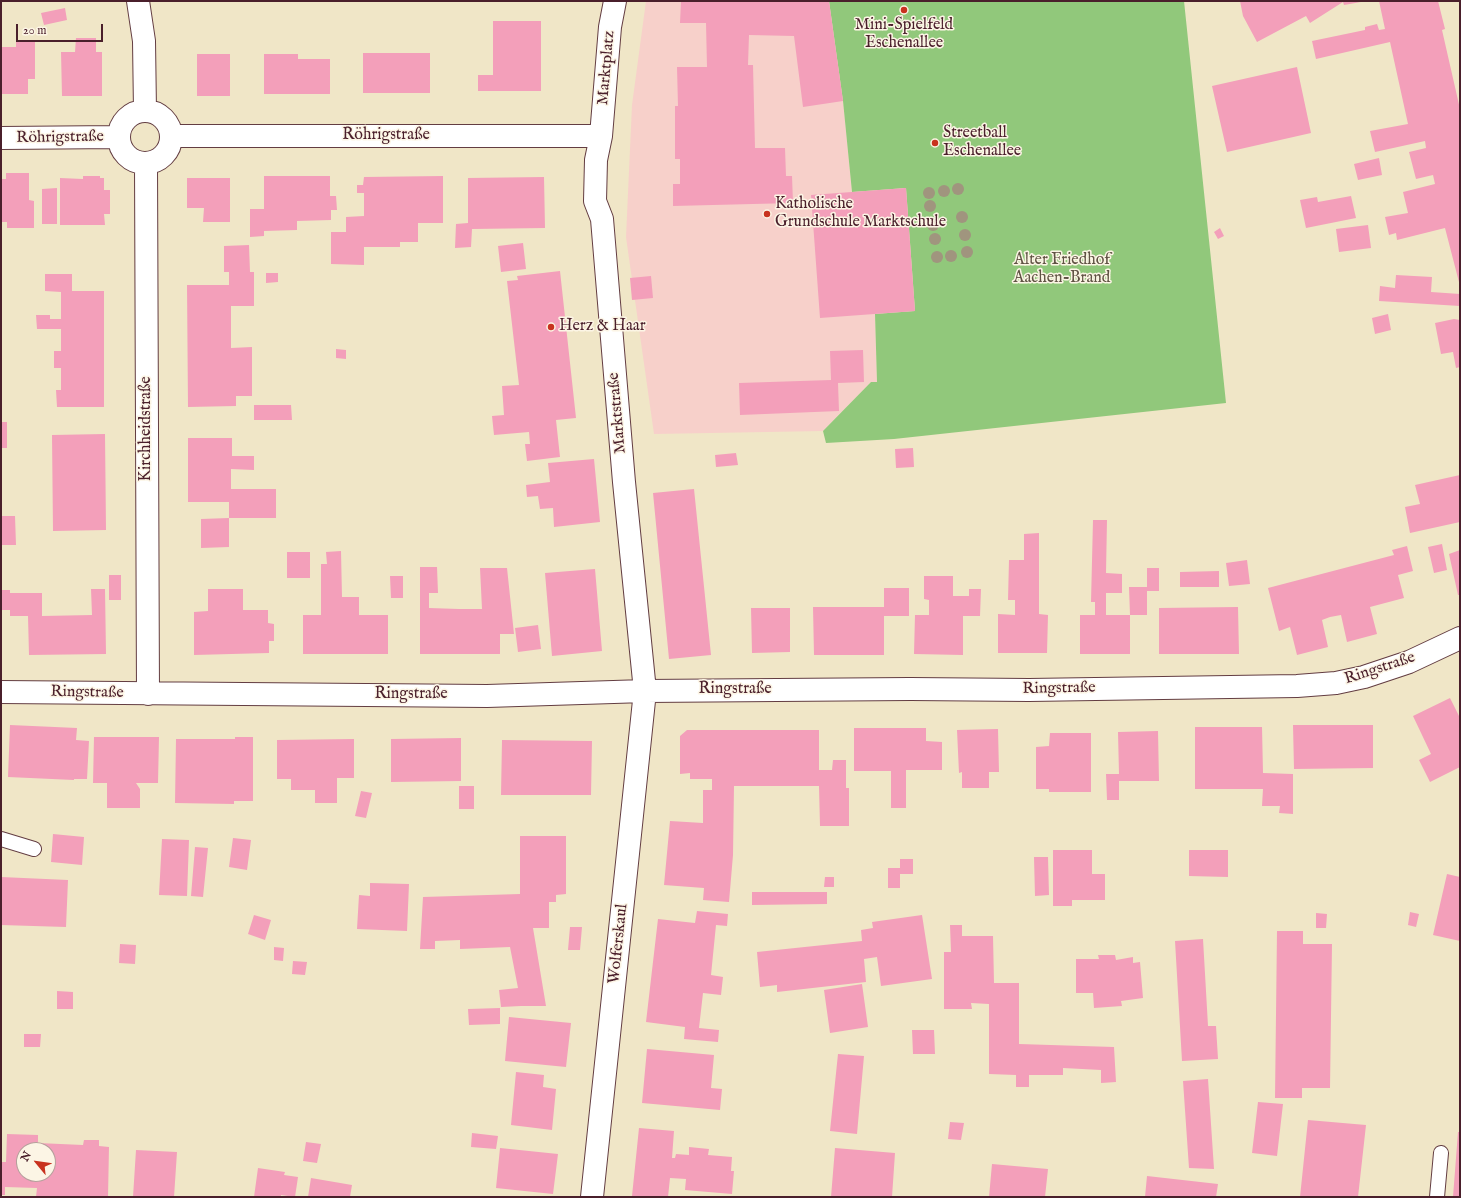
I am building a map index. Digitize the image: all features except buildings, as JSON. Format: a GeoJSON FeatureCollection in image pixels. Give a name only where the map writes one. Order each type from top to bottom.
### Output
{"type":"FeatureCollection","features":[{"type":"Feature","properties":{"kind":"street"},"geometry":{"type":"LineString","coordinates":[[138,1],[144,41],[145,111]]}},
{"type":"Feature","properties":{"kind":"street","name":"Marktplatz"},"geometry":{"type":"LineString","coordinates":[[601,136],[610,27],[615,1]]}},
{"type":"Feature","properties":{"kind":"street"},"geometry":{"type":"LineString","coordinates":[[145,111],[162,117],[169,126],[171,136],[169,147],[164,155],[155,161],[146,163],[139,163],[130,159],[124,153],[118,137],[122,125],[127,118],[136,112],[145,111]]}},
{"type":"Feature","properties":{"kind":"street","name":"Röhrigstraße"},"geometry":{"type":"LineString","coordinates":[[171,136],[601,136]]}},
{"type":"Feature","properties":{"kind":"street","name":"Marktstraße"},"geometry":{"type":"LineString","coordinates":[[601,136],[596,160],[595,201],[602,219],[620,444],[645,691]]}},
{"type":"Feature","properties":{"kind":"street","name":"Röhrigstraße"},"geometry":{"type":"LineString","coordinates":[[1,138],[118,137]]}},
{"type":"Feature","properties":{"kind":"street","name":"Kirchheidstraße"},"geometry":{"type":"LineString","coordinates":[[146,163],[148,694]]}},
{"type":"Feature","properties":{"kind":"street","name":"Ringstraße"},"geometry":{"type":"LineString","coordinates":[[1,692],[487,696],[645,691],[902,689],[1029,690],[1297,686],[1336,683],[1364,678],[1409,662],[1460,638]]}},
{"type":"Feature","properties":{"kind":"street","name":"Wolferskaul"},"geometry":{"type":"LineString","coordinates":[[592,1197],[645,691]]}},
{"type":"Feature","properties":{"kind":"lane"},"geometry":{"type":"LineString","coordinates":[[1,839],[34,849]]}},
{"type":"Feature","properties":{"kind":"lane"},"geometry":{"type":"LineString","coordinates":[[1437,1197],[1441,1153]]}},
{"type":"Feature","properties":{"kind":"shaded area","name":"Katholische Grundschule Marktschule"},"geometry":{"type":"Polygon","coordinates":[[[646,1],[829,1],[843,101],[852,192],[906,188],[915,311],[875,314],[877,382],[871,382],[823,431],[654,434],[626,237],[632,105],[646,1]]]}},
{"type":"Feature","properties":{"kind":"green space","name":"Alter Friedhof Aachen-Brand"},"geometry":{"type":"Polygon","coordinates":[[[829,1],[1184,1],[1226,403],[894,439],[826,443],[823,431],[871,382],[877,382],[875,314],[915,311],[906,188],[852,192],[843,101],[829,1]]]}},
{"type":"Feature","properties":{"kind":"place","name":"Mini-Spielfeld Eschenallee"},"geometry":{"type":"Point","coordinates":[904,10]}},
{"type":"Feature","properties":{"kind":"place","name":"Streetball Eschenallee"},"geometry":{"type":"Point","coordinates":[935,143]}},
{"type":"Feature","properties":{"kind":"place","name":"Katholische Grundschule Marktschule"},"geometry":{"type":"Point","coordinates":[767,214]}},
{"type":"Feature","properties":{"kind":"place","name":"Herz & Haar"},"geometry":{"type":"Point","coordinates":[551,327]}}]}
